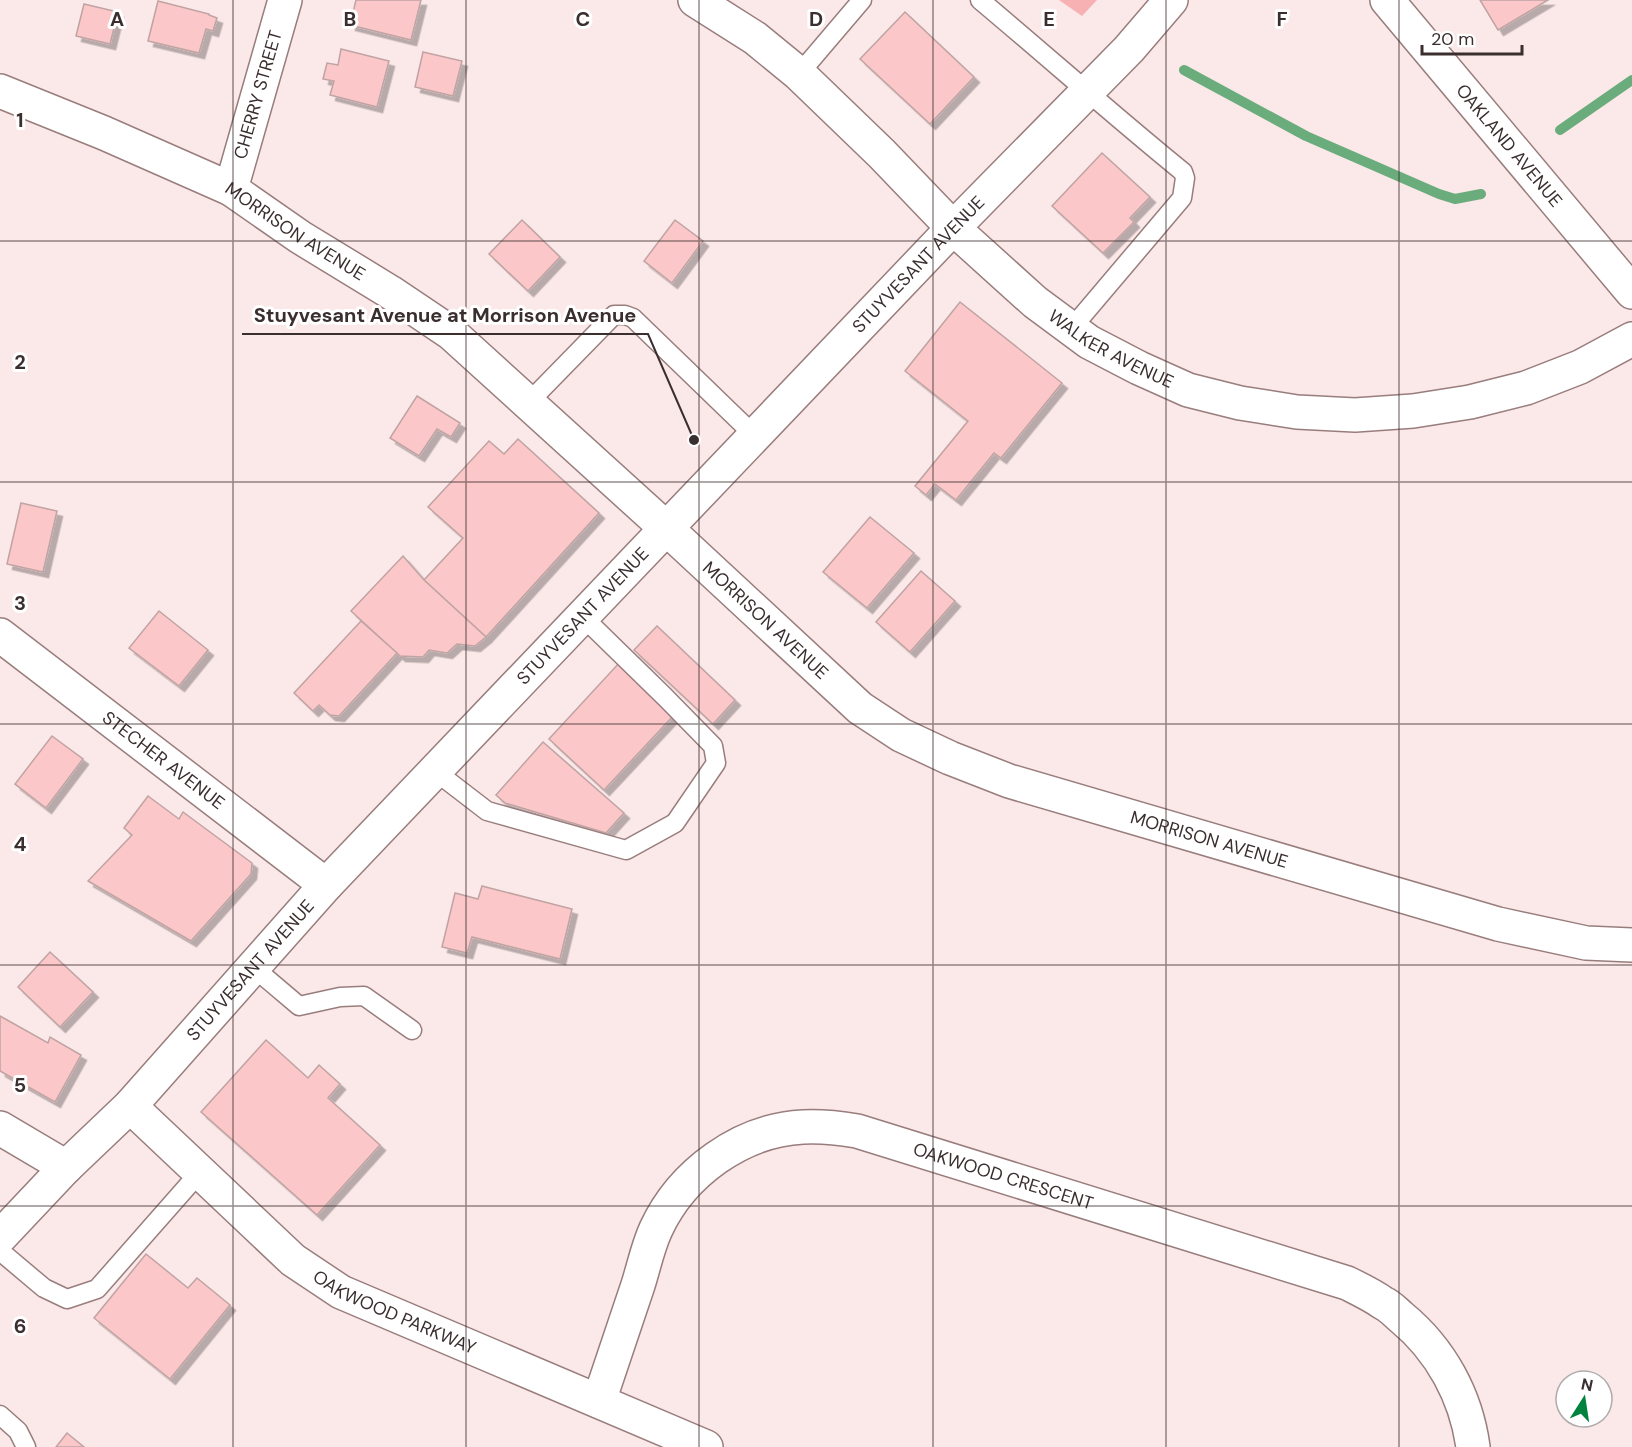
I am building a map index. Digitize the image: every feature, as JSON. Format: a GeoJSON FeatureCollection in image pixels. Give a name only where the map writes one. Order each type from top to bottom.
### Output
{"type":"FeatureCollection","features":[{"type":"Feature","properties":{"kind":"street","name":"CHERRY STREET"},"geometry":{"type":"LineString","coordinates":[[231,189],[285,0]]}},
{"type":"Feature","properties":{"kind":"street","name":"WALKER AVENUE"},"geometry":{"type":"LineString","coordinates":[[695,0],[755,38],[799,74],[882,154],[953,228],[1035,302],[1089,342],[1188,390],[1240,403],[1286,410],[1355,415],[1413,411],[1470,402],[1526,388],[1580,367],[1632,339]]}},
{"type":"Feature","properties":{"kind":"street","name":"STUYVESANT AVENUE"},"geometry":{"type":"LineString","coordinates":[[0,1237],[66,1167],[130,1106],[326,885],[953,228],[1129,50],[1171,0]]}},
{"type":"Feature","properties":{"kind":"street","name":"OAKLAND AVENUE"},"geometry":{"type":"LineString","coordinates":[[1387,0],[1632,292]]}},
{"type":"Feature","properties":{"kind":"street","name":"MORRISON AVENUE"},"geometry":{"type":"LineString","coordinates":[[0,91],[104,133],[231,189],[300,237],[390,292],[451,333],[860,708],[901,735],[950,758],[1009,781],[1498,924],[1586,943],[1632,945]]}},
{"type":"Feature","properties":{"kind":"street","name":"STECHER AVENUE"},"geometry":{"type":"LineString","coordinates":[[0,636],[326,885]]}},
{"type":"Feature","properties":{"kind":"street","name":"OAKWOOD PARKWAY"},"geometry":{"type":"LineString","coordinates":[[130,1106],[293,1260],[341,1292],[706,1447]]}},
{"type":"Feature","properties":{"kind":"street","name":"OAKWOOD CRESCENT"},"geometry":{"type":"LineString","coordinates":[[599,1401],[657,1229],[676,1197],[701,1169],[731,1149],[765,1134],[802,1127],[839,1128],[857,1131],[1347,1283],[1385,1303],[1418,1331],[1445,1365],[1464,1405],[1473,1447]]}},
{"type":"Feature","properties":{"kind":"street"},"geometry":{"type":"LineString","coordinates":[[0,1128],[66,1167]]}},
{"type":"Feature","properties":{"kind":"lane"},"geometry":{"type":"LineString","coordinates":[[799,74],[862,0]]}},
{"type":"Feature","properties":{"kind":"lane"},"geometry":{"type":"LineString","coordinates":[[980,0],[1126,125],[1184,171],[1182,198],[1071,329]]}},
{"type":"Feature","properties":{"kind":"lane"},"geometry":{"type":"LineString","coordinates":[[528,403],[614,315],[625,315],[633,318],[755,436]]}},
{"type":"Feature","properties":{"kind":"lane"},"geometry":{"type":"LineString","coordinates":[[435,771],[487,812],[626,850],[675,823],[716,763],[712,746],[583,617]]}},
{"type":"Feature","properties":{"kind":"lane"},"geometry":{"type":"LineString","coordinates":[[253,967],[299,1006],[340,997],[364,996],[412,1030]]}},
{"type":"Feature","properties":{"kind":"lane"},"geometry":{"type":"LineString","coordinates":[[0,1251],[44,1288],[67,1299],[97,1289],[200,1172]]}},
{"type":"Feature","properties":{"kind":"lane"},"geometry":{"type":"LineString","coordinates":[[0,1415],[18,1431],[26,1447]]}},
{"type":"Feature","properties":{"kind":"shaded area"},"geometry":{"type":"Polygon","coordinates":[[[1059,0],[1097,0],[1082,16],[1059,0]]]}},
{"type":"Feature","properties":{"kind":"building"},"geometry":{"type":"Polygon","coordinates":[[[356,0],[421,0],[411,40],[350,25],[356,0]]]}},
{"type":"Feature","properties":{"kind":"building"},"geometry":{"type":"Polygon","coordinates":[[[1480,0],[1548,0],[1498,30],[1480,0]]]}},
{"type":"Feature","properties":{"kind":"building"},"geometry":{"type":"Polygon","coordinates":[[[158,1],[217,18],[213,31],[206,29],[199,53],[148,41],[158,1]]]}},
{"type":"Feature","properties":{"kind":"building"},"geometry":{"type":"Polygon","coordinates":[[[84,4],[118,12],[110,44],[76,36],[84,4]]]}},
{"type":"Feature","properties":{"kind":"building"},"geometry":{"type":"Polygon","coordinates":[[[905,12],[974,77],[930,124],[860,59],[905,12]]]}},
{"type":"Feature","properties":{"kind":"building"},"geometry":{"type":"Polygon","coordinates":[[[341,49],[389,61],[377,107],[330,95],[334,81],[323,79],[327,63],[338,65],[341,49]]]}},
{"type":"Feature","properties":{"kind":"building"},"geometry":{"type":"Polygon","coordinates":[[[423,52],[462,61],[453,96],[415,87],[423,52]]]}},
{"type":"Feature","properties":{"kind":"building"},"geometry":{"type":"Polygon","coordinates":[[[1102,153],[1150,197],[1130,218],[1134,222],[1103,253],[1052,206],[1102,153]]]}},
{"type":"Feature","properties":{"kind":"building"},"geometry":{"type":"Polygon","coordinates":[[[522,220],[560,257],[528,291],[489,254],[522,220]]]}},
{"type":"Feature","properties":{"kind":"building"},"geometry":{"type":"Polygon","coordinates":[[[675,220],[703,241],[672,283],[644,261],[675,220]]]}},
{"type":"Feature","properties":{"kind":"building"},"geometry":{"type":"Polygon","coordinates":[[[960,302],[1062,383],[1001,458],[994,453],[956,500],[935,484],[926,495],[915,486],[968,421],[905,371],[960,302]]]}},
{"type":"Feature","properties":{"kind":"building"},"geometry":{"type":"Polygon","coordinates":[[[417,396],[460,423],[451,437],[437,429],[419,456],[390,438],[417,396]]]}},
{"type":"Feature","properties":{"kind":"building"},"geometry":{"type":"Polygon","coordinates":[[[518,439],[599,513],[486,637],[424,580],[463,538],[428,507],[489,441],[504,454],[518,439]]]}},
{"type":"Feature","properties":{"kind":"building"},"geometry":{"type":"Polygon","coordinates":[[[21,503],[57,511],[43,572],[7,564],[21,503]]]}},
{"type":"Feature","properties":{"kind":"building"},"geometry":{"type":"Polygon","coordinates":[[[870,517],[914,553],[867,608],[823,572],[870,517]]]}},
{"type":"Feature","properties":{"kind":"building"},"geometry":{"type":"Polygon","coordinates":[[[403,556],[424,580],[486,637],[475,646],[457,644],[447,653],[429,650],[423,657],[400,656],[351,611],[403,556]]]}},
{"type":"Feature","properties":{"kind":"building"},"geometry":{"type":"Polygon","coordinates":[[[921,571],[955,601],[910,652],[876,622],[921,571]]]}},
{"type":"Feature","properties":{"kind":"building"},"geometry":{"type":"Polygon","coordinates":[[[159,611],[208,650],[179,686],[129,648],[159,611]]]}},
{"type":"Feature","properties":{"kind":"building"},"geometry":{"type":"Polygon","coordinates":[[[361,621],[397,653],[339,716],[330,715],[319,705],[313,711],[294,693],[361,621]]]}},
{"type":"Feature","properties":{"kind":"building"},"geometry":{"type":"Polygon","coordinates":[[[657,626],[735,700],[713,724],[634,650],[657,626]]]}},
{"type":"Feature","properties":{"kind":"building"},"geometry":{"type":"Polygon","coordinates":[[[620,662],[675,714],[604,790],[549,739],[620,662]]]}},
{"type":"Feature","properties":{"kind":"building"},"geometry":{"type":"Polygon","coordinates":[[[52,736],[83,759],[46,808],[15,784],[52,736]]]}},
{"type":"Feature","properties":{"kind":"building"},"geometry":{"type":"Polygon","coordinates":[[[543,742],[624,813],[606,833],[505,803],[496,795],[543,742]]]}},
{"type":"Feature","properties":{"kind":"building"},"geometry":{"type":"Polygon","coordinates":[[[148,796],[179,819],[183,812],[252,863],[251,874],[191,941],[88,881],[132,835],[124,828],[148,796]]]}},
{"type":"Feature","properties":{"kind":"building"},"geometry":{"type":"Polygon","coordinates":[[[482,886],[572,909],[560,959],[472,937],[467,953],[442,947],[455,893],[478,899],[482,886]]]}},
{"type":"Feature","properties":{"kind":"building"},"geometry":{"type":"Polygon","coordinates":[[[50,952],[93,992],[60,1027],[18,987],[50,952]]]}},
{"type":"Feature","properties":{"kind":"building"},"geometry":{"type":"Polygon","coordinates":[[[0,1016],[48,1043],[50,1037],[81,1055],[55,1102],[0,1071],[0,1016]]]}},
{"type":"Feature","properties":{"kind":"building"},"geometry":{"type":"Polygon","coordinates":[[[266,1040],[308,1078],[319,1065],[340,1084],[328,1098],[380,1145],[317,1215],[201,1112],[266,1040]]]}},
{"type":"Feature","properties":{"kind":"building"},"geometry":{"type":"Polygon","coordinates":[[[146,1254],[188,1288],[197,1278],[230,1305],[170,1379],[94,1318],[146,1254]]]}},
{"type":"Feature","properties":{"kind":"building"},"geometry":{"type":"Polygon","coordinates":[[[67,1433],[84,1447],[56,1447],[67,1433]]]}},
{"type":"Feature","properties":{"kind":"waterway"},"geometry":{"type":"LineString","coordinates":[[1184,70],[1306,136],[1439,194],[1455,199],[1481,194]]}},
{"type":"Feature","properties":{"kind":"waterway"},"geometry":{"type":"LineString","coordinates":[[1560,130],[1632,80]]}},
{"type":"Feature","properties":{"kind":"place","name":"Stuyvesant Avenue at Morrison Avenue"},"geometry":{"type":"Point","coordinates":[694,440]}}]}
